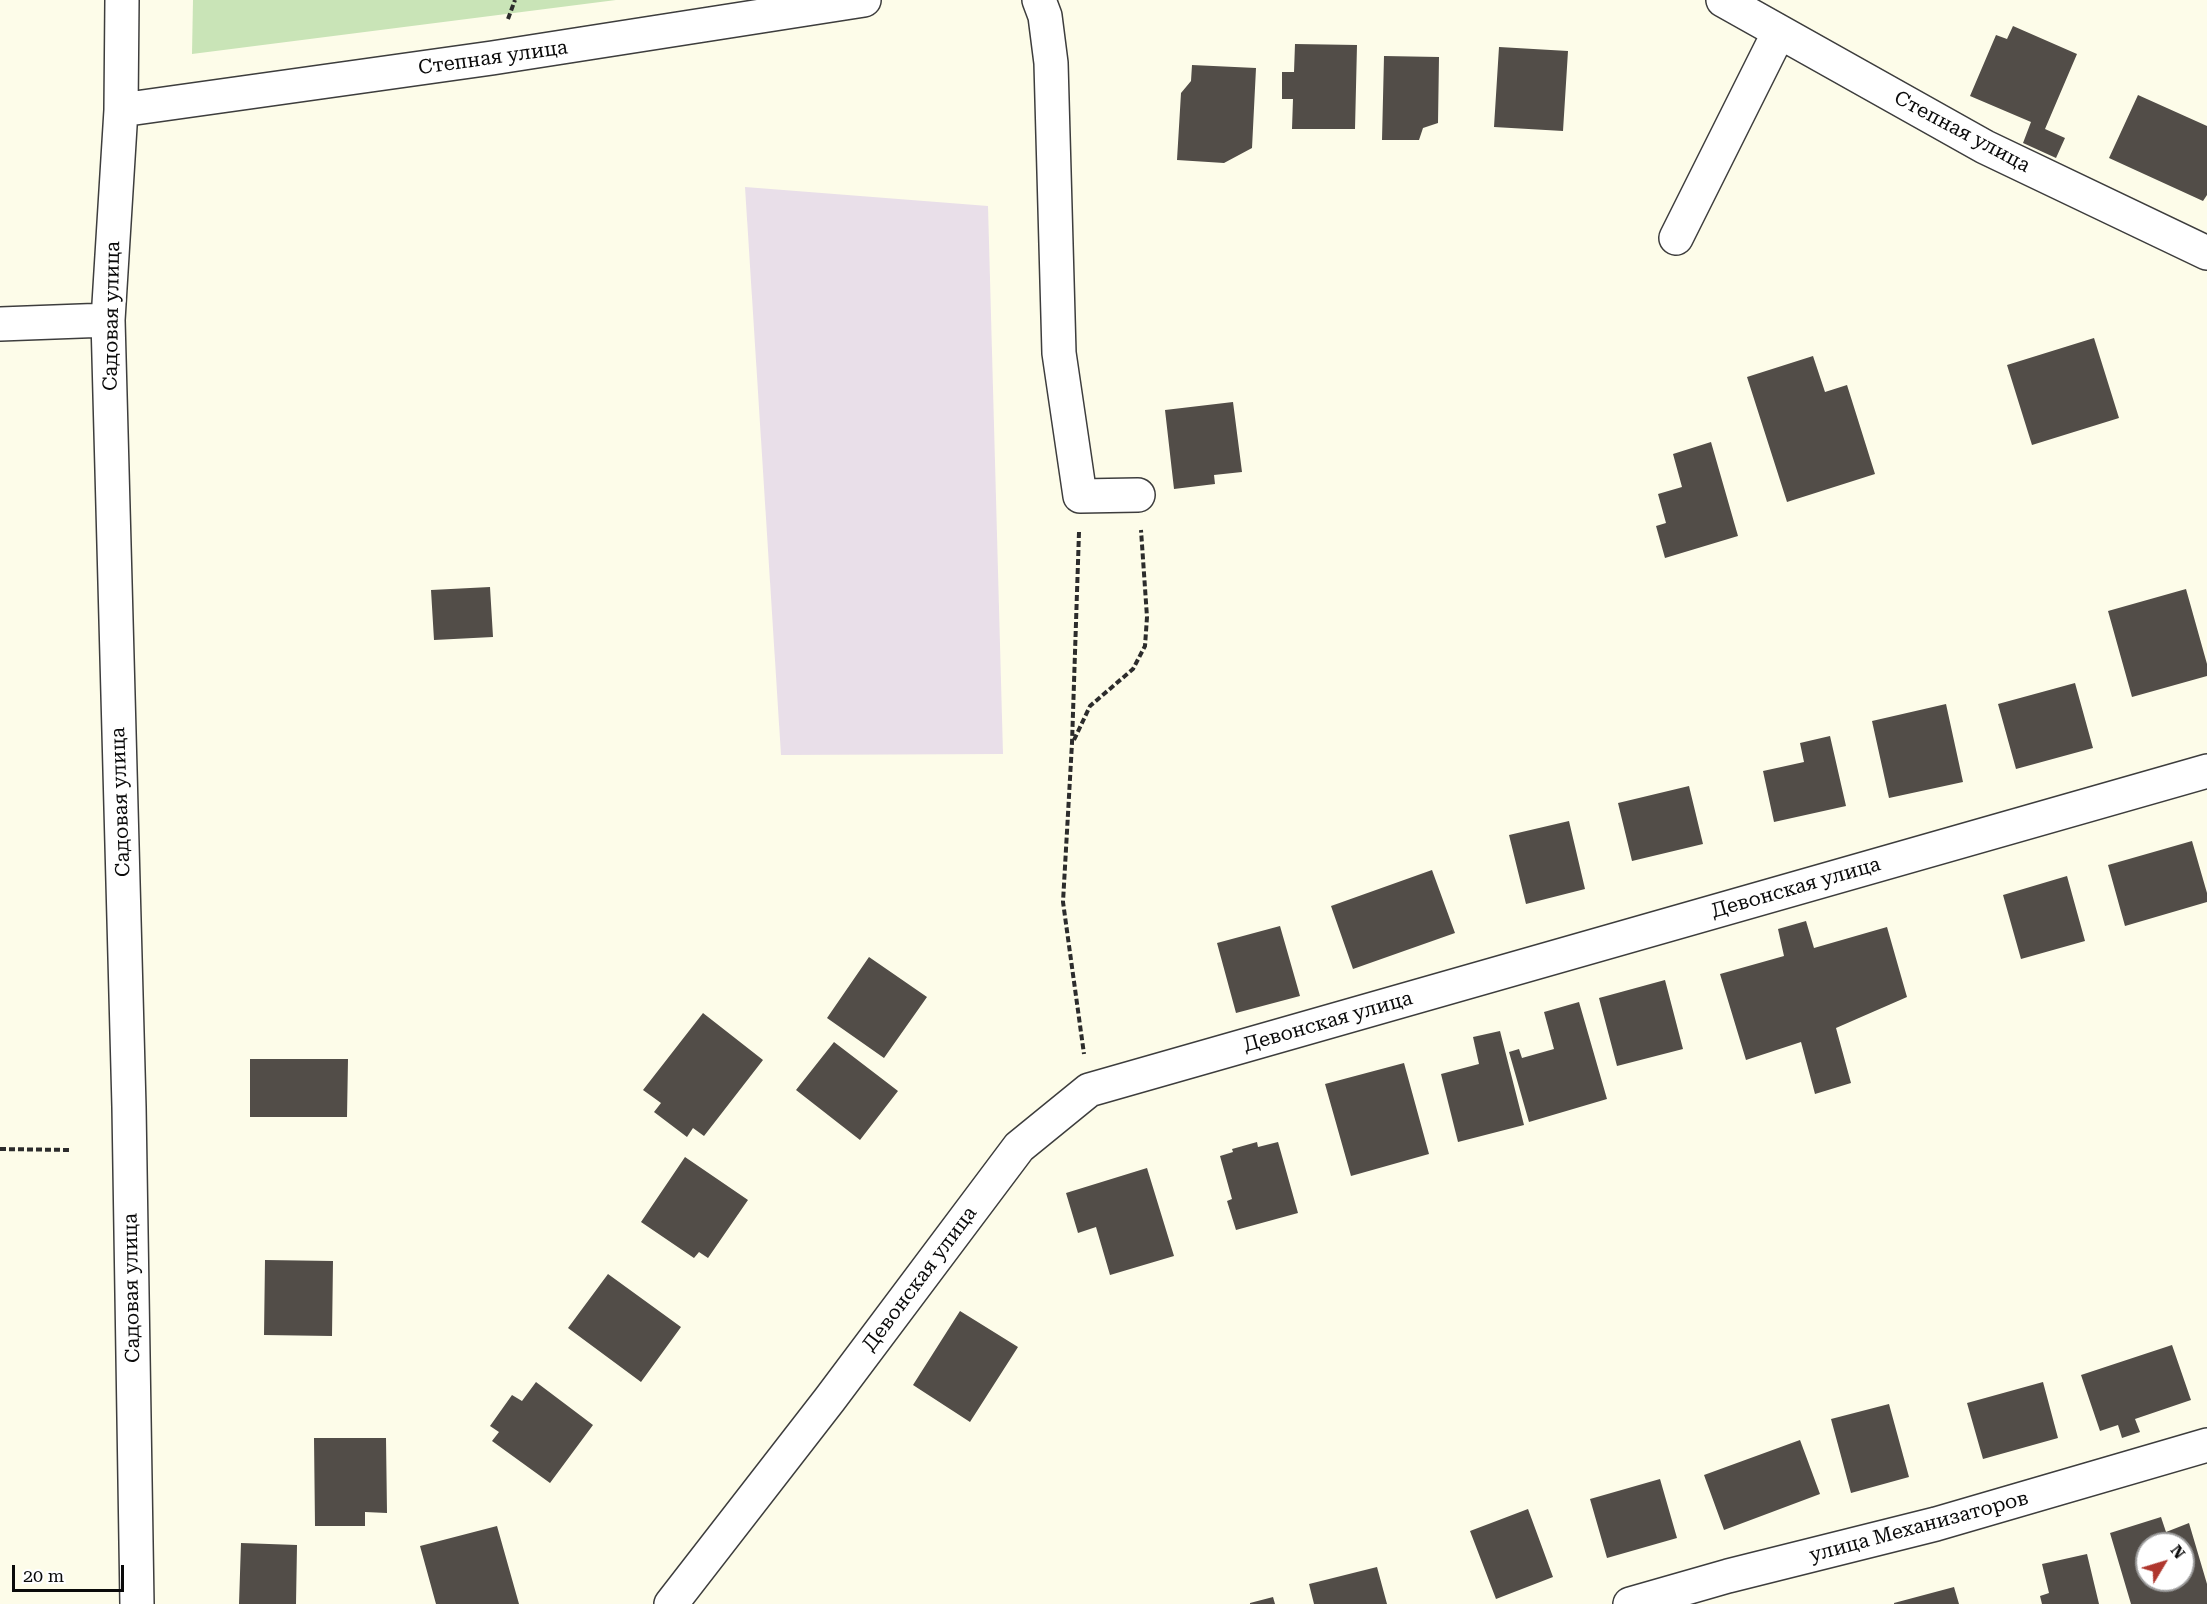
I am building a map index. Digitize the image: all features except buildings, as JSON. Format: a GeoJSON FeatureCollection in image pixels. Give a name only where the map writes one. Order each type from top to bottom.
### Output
{"type":"FeatureCollection","features":[{"type":"Feature","properties":{"kind":"street","name":"Садовая улица"},"geometry":{"type":"LineString","coordinates":[[122,0],[121,110],[108,320],[130,1119],[137,1604]]}},
{"type":"Feature","properties":{"kind":"street","name":"Степная улица"},"geometry":{"type":"LineString","coordinates":[[121,110],[492,58],[864,0]]}},
{"type":"Feature","properties":{"kind":"street"},"geometry":{"type":"LineString","coordinates":[[1039,0],[1045,16],[1051,63],[1059,353],[1080,496],[1138,495]]}},
{"type":"Feature","properties":{"kind":"street","name":"Степная улица"},"geometry":{"type":"LineString","coordinates":[[1723,0],[1985,147],[2207,253]]}},
{"type":"Feature","properties":{"kind":"street"},"geometry":{"type":"LineString","coordinates":[[1676,238],[1779,32]]}},
{"type":"Feature","properties":{"kind":"street"},"geometry":{"type":"LineString","coordinates":[[0,324],[108,320]]}},
{"type":"Feature","properties":{"kind":"street","name":"Девонская улица"},"geometry":{"type":"LineString","coordinates":[[671,1604],[1019,1147],[1089,1090],[2207,771]]}},
{"type":"Feature","properties":{"kind":"street","name":"улица Механизаторов"},"geometry":{"type":"LineString","coordinates":[[1630,1604],[1728,1576],[1936,1524],[2207,1446]]}},
{"type":"Feature","properties":{"kind":"path"},"geometry":{"type":"LineString","coordinates":[[1072,743],[1090,706],[1132,669],[1145,646],[1147,617],[1138,495]]}},
{"type":"Feature","properties":{"kind":"path"},"geometry":{"type":"LineString","coordinates":[[1080,496],[1072,743],[1063,902],[1089,1090]]}},
{"type":"Feature","properties":{"kind":"path"},"geometry":{"type":"LineString","coordinates":[[0,1149],[71,1150]]}},
{"type":"Feature","properties":{"kind":"shaded area"},"geometry":{"type":"Polygon","coordinates":[[[745,187],[988,206],[1003,754],[781,755],[745,187]]]}},
{"type":"Feature","properties":{"kind":"green space"},"geometry":{"type":"Polygon","coordinates":[[[193,0],[616,0],[192,54],[193,0]]]}}]}
